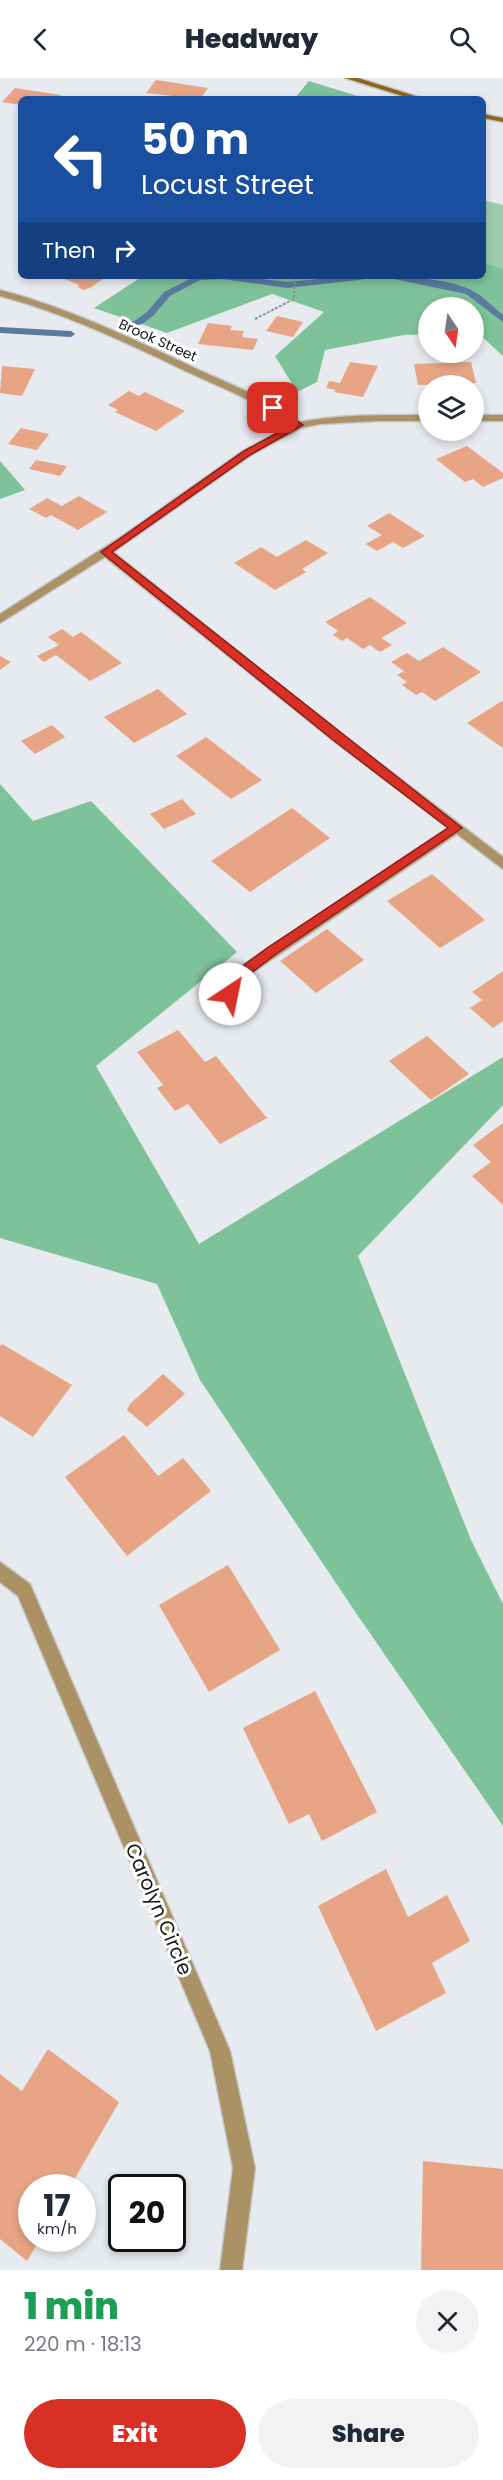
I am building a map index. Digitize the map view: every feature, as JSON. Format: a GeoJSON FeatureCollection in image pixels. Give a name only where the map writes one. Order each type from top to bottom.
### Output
{"type":"FeatureCollection","features":[{"type":"Feature","properties":{"kind":"street"},"geometry":{"type":"LineString","coordinates":[[349,78],[411,96]]}},
{"type":"Feature","properties":{"kind":"street"},"geometry":{"type":"LineString","coordinates":[[486,117],[503,120]]}},
{"type":"Feature","properties":{"kind":"street","name":"Brook Street"},"geometry":{"type":"LineString","coordinates":[[0,293],[61,312],[154,353],[273,408],[298,425]]}},
{"type":"Feature","properties":{"kind":"street"},"geometry":{"type":"LineString","coordinates":[[0,620],[106,552],[247,453],[298,425],[346,419],[418,418]]}},
{"type":"Feature","properties":{"kind":"street"},"geometry":{"type":"LineString","coordinates":[[484,418],[503,418]]}},
{"type":"Feature","properties":{"kind":"street"},"geometry":{"type":"LineString","coordinates":[[106,552],[337,737],[503,864]]}},
{"type":"Feature","properties":{"kind":"street"},"geometry":{"type":"LineString","coordinates":[[221,1012],[238,976],[456,828]]}},
{"type":"Feature","properties":{"kind":"street","name":"Carolyn Circle"},"geometry":{"type":"LineString","coordinates":[[0,1571],[24,1590],[220,2051],[244,2168],[231,2270]]}},
{"type":"Feature","properties":{"kind":"path"},"geometry":{"type":"LineString","coordinates":[[255,319],[294,299],[295,279]]}},
{"type":"Feature","properties":{"kind":"green space"},"geometry":{"type":"Polygon","coordinates":[[[309,81],[357,96],[296,96],[309,81]]]}},
{"type":"Feature","properties":{"kind":"green space"},"geometry":{"type":"Polygon","coordinates":[[[486,201],[503,205],[503,269],[486,263],[486,201]]]}},
{"type":"Feature","properties":{"kind":"green space"},"geometry":{"type":"Polygon","coordinates":[[[486,263],[503,269],[503,356],[484,339],[484,297],[418,297],[418,334],[325,350],[317,382],[297,392],[275,356],[324,312],[272,294],[167,333],[94,308],[138,279],[486,279],[486,263]]]}},
{"type":"Feature","properties":{"kind":"green space"},"geometry":{"type":"Polygon","coordinates":[[[0,461],[25,490],[0,499],[0,461]]]}},
{"type":"Feature","properties":{"kind":"green space"},"geometry":{"type":"Polygon","coordinates":[[[0,784],[33,821],[91,801],[237,952],[96,1066],[199,1244],[503,1057],[503,1105],[358,1256],[471,1540],[503,1604],[503,1826],[356,1613],[200,1380],[157,1284],[0,1238],[0,784]]]}},
{"type":"Feature","properties":{"kind":"building"},"geometry":{"type":"Polygon","coordinates":[[[156,80],[208,88],[202,96],[146,93],[156,80]]]}},
{"type":"Feature","properties":{"kind":"building"},"geometry":{"type":"Polygon","coordinates":[[[15,88],[61,95],[18,96],[18,105],[2,102],[15,88]]]}},
{"type":"Feature","properties":{"kind":"building"},"geometry":{"type":"Polygon","coordinates":[[[65,279],[103,279],[83,290],[78,287],[79,285],[65,279]]]}},
{"type":"Feature","properties":{"kind":"building"},"geometry":{"type":"Polygon","coordinates":[[[277,316],[303,322],[293,337],[266,331],[277,316]]]}},
{"type":"Feature","properties":{"kind":"building"},"geometry":{"type":"Polygon","coordinates":[[[208,323],[232,326],[230,330],[244,331],[242,337],[258,339],[253,350],[198,344],[208,323]]]}},
{"type":"Feature","properties":{"kind":"building"},"geometry":{"type":"Polygon","coordinates":[[[350,362],[378,366],[363,397],[334,392],[336,390],[326,388],[329,381],[340,383],[350,362]]]}},
{"type":"Feature","properties":{"kind":"building"},"geometry":{"type":"Polygon","coordinates":[[[471,363],[474,375],[418,375],[418,385],[414,364],[471,363]]]}},
{"type":"Feature","properties":{"kind":"building"},"geometry":{"type":"Polygon","coordinates":[[[2,366],[35,369],[22,396],[0,393],[2,366]]]}},
{"type":"Feature","properties":{"kind":"building"},"geometry":{"type":"Polygon","coordinates":[[[129,391],[139,396],[145,392],[185,411],[156,431],[115,412],[118,410],[108,405],[129,391]]]}},
{"type":"Feature","properties":{"kind":"building"},"geometry":{"type":"Polygon","coordinates":[[[21,428],[49,434],[37,450],[8,444],[21,428]]]}},
{"type":"Feature","properties":{"kind":"building"},"geometry":{"type":"Polygon","coordinates":[[[467,446],[503,473],[503,478],[483,487],[473,479],[465,482],[436,459],[467,446]]]}},
{"type":"Feature","properties":{"kind":"building"},"geometry":{"type":"Polygon","coordinates":[[[36,460],[67,466],[60,476],[29,469],[36,460]]]}},
{"type":"Feature","properties":{"kind":"building"},"geometry":{"type":"Polygon","coordinates":[[[79,496],[107,512],[78,530],[51,515],[46,518],[29,509],[47,498],[62,506],[79,496]]]}},
{"type":"Feature","properties":{"kind":"building"},"geometry":{"type":"Polygon","coordinates":[[[389,513],[425,536],[403,548],[393,542],[377,551],[366,544],[382,535],[367,526],[389,513]]]}},
{"type":"Feature","properties":{"kind":"building"},"geometry":{"type":"Polygon","coordinates":[[[306,540],[328,553],[302,569],[306,572],[275,590],[234,563],[261,547],[277,557],[306,540]]]}},
{"type":"Feature","properties":{"kind":"building"},"geometry":{"type":"Polygon","coordinates":[[[370,597],[407,623],[381,638],[392,645],[380,652],[370,645],[363,649],[347,638],[342,641],[333,635],[338,631],[325,622],[370,597]]]}},
{"type":"Feature","properties":{"kind":"building"},"geometry":{"type":"Polygon","coordinates":[[[62,629],[73,637],[81,632],[122,663],[90,681],[56,655],[44,662],[37,656],[59,645],[48,637],[62,629]]]}},
{"type":"Feature","properties":{"kind":"building"},"geometry":{"type":"Polygon","coordinates":[[[443,647],[481,672],[435,701],[422,692],[416,695],[402,685],[407,682],[397,675],[404,671],[391,662],[407,653],[419,661],[443,647]]]}},
{"type":"Feature","properties":{"kind":"building"},"geometry":{"type":"Polygon","coordinates":[[[0,656],[11,662],[0,670],[0,656]]]}},
{"type":"Feature","properties":{"kind":"building"},"geometry":{"type":"Polygon","coordinates":[[[158,689],[187,714],[134,743],[104,717],[158,689]]]}},
{"type":"Feature","properties":{"kind":"building"},"geometry":{"type":"Polygon","coordinates":[[[503,702],[503,748],[467,723],[503,702]]]}},
{"type":"Feature","properties":{"kind":"building"},"geometry":{"type":"Polygon","coordinates":[[[52,725],[65,737],[35,754],[21,741],[52,725]]]}},
{"type":"Feature","properties":{"kind":"building"},"geometry":{"type":"Polygon","coordinates":[[[206,737],[262,780],[231,799],[176,756],[206,737]]]}},
{"type":"Feature","properties":{"kind":"building"},"geometry":{"type":"Polygon","coordinates":[[[182,799],[196,814],[164,829],[150,814],[182,799]]]}},
{"type":"Feature","properties":{"kind":"building"},"geometry":{"type":"Polygon","coordinates":[[[292,808],[330,838],[250,892],[211,861],[292,808]]]}},
{"type":"Feature","properties":{"kind":"building"},"geometry":{"type":"Polygon","coordinates":[[[432,874],[485,920],[440,948],[387,901],[432,874]]]}},
{"type":"Feature","properties":{"kind":"building"},"geometry":{"type":"Polygon","coordinates":[[[327,929],[364,960],[316,993],[280,961],[327,929]]]}},
{"type":"Feature","properties":{"kind":"building"},"geometry":{"type":"Polygon","coordinates":[[[503,971],[503,1021],[493,1028],[470,1008],[482,1000],[472,992],[503,971]]]}},
{"type":"Feature","properties":{"kind":"building"},"geometry":{"type":"Polygon","coordinates":[[[178,1030],[205,1062],[216,1056],[267,1118],[220,1144],[188,1104],[175,1111],[157,1088],[163,1085],[137,1052],[178,1030]]]}},
{"type":"Feature","properties":{"kind":"building"},"geometry":{"type":"Polygon","coordinates":[[[427,1036],[469,1074],[431,1100],[389,1061],[427,1036]]]}},
{"type":"Feature","properties":{"kind":"building"},"geometry":{"type":"Polygon","coordinates":[[[503,1123],[503,1205],[472,1176],[491,1162],[473,1145],[503,1123]]]}},
{"type":"Feature","properties":{"kind":"building"},"geometry":{"type":"Polygon","coordinates":[[[2,1344],[72,1385],[33,1437],[0,1416],[0,1346],[2,1344]]]}},
{"type":"Feature","properties":{"kind":"building"},"geometry":{"type":"Polygon","coordinates":[[[163,1374],[185,1394],[147,1427],[127,1410],[130,1404],[163,1374]]]}},
{"type":"Feature","properties":{"kind":"building"},"geometry":{"type":"Polygon","coordinates":[[[124,1435],[158,1476],[183,1458],[211,1491],[127,1556],[65,1477],[124,1435]]]}},
{"type":"Feature","properties":{"kind":"building"},"geometry":{"type":"Polygon","coordinates":[[[228,1565],[280,1650],[209,1692],[159,1605],[228,1565]]]}},
{"type":"Feature","properties":{"kind":"building"},"geometry":{"type":"Polygon","coordinates":[[[315,1691],[377,1812],[322,1841],[309,1814],[289,1824],[243,1728],[315,1691]]]}},
{"type":"Feature","properties":{"kind":"building"},"geometry":{"type":"Polygon","coordinates":[[[386,1869],[408,1917],[447,1895],[470,1941],[432,1963],[446,1993],[376,2031],[318,1906],[386,1869]]]}},
{"type":"Feature","properties":{"kind":"building"},"geometry":{"type":"Polygon","coordinates":[[[48,2049],[119,2102],[77,2174],[18,2174],[18,2252],[32,2252],[27,2261],[0,2239],[0,2074],[22,2091],[48,2049]]]}},
{"type":"Feature","properties":{"kind":"building"},"geometry":{"type":"Polygon","coordinates":[[[423,2161],[503,2169],[503,2270],[421,2270],[423,2161]]]}},
{"type":"Feature","properties":{"kind":"waterway"},"geometry":{"type":"LineString","coordinates":[[126,327],[150,314],[167,294],[196,279]]}},
{"type":"Feature","properties":{"kind":"waterway"},"geometry":{"type":"LineString","coordinates":[[239,279],[287,285],[346,279]]}},
{"type":"Feature","properties":{"kind":"waterway"},"geometry":{"type":"LineString","coordinates":[[404,279],[444,285],[469,292],[503,319]]}},
{"type":"Feature","properties":{"kind":"waterway"},"geometry":{"type":"LineString","coordinates":[[0,330],[71,334]]}},
{"type":"Feature","properties":{"kind":"route"},"geometry":{"type":"LineString","coordinates":[[230,994],[238,976],[272,951],[456,828],[337,737],[106,552],[247,453],[298,425],[273,408]]}}]}
